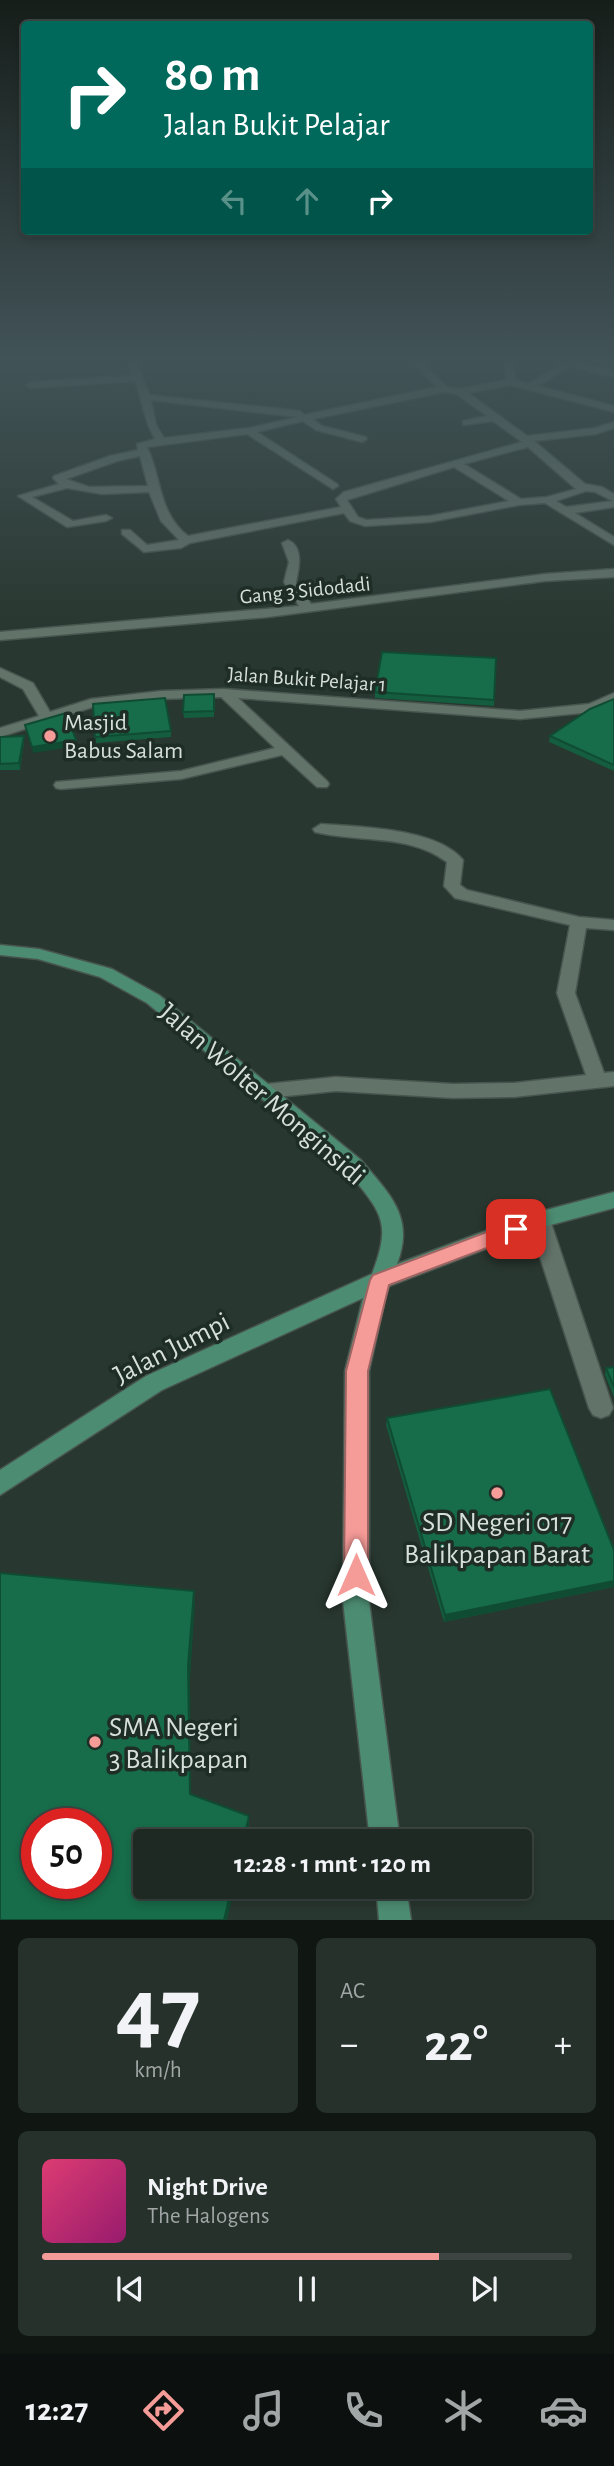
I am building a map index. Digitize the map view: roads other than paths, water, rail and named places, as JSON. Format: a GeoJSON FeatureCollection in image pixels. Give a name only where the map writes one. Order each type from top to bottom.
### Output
{"type":"FeatureCollection","features":[{"type":"Feature","properties":{"kind":"main road","name":"Jalan Wolter Monginsidi"},"geometry":{"type":"LineString","coordinates":[[0,950],[38,954],[106,973],[153,999],[354,1165],[380,1197],[395,1228],[390,1255],[380,1280],[357,1371],[356,1601],[384,1829]]}},
{"type":"Feature","properties":{"kind":"main road","name":"Jalan Jumpi"},"geometry":{"type":"LineString","coordinates":[[0,1484],[155,1383],[380,1280],[539,1220],[614,1200]]}},
{"type":"Feature","properties":{"kind":"main road"},"geometry":{"type":"LineString","coordinates":[[393,1899],[395,1920]]}},
{"type":"Feature","properties":{"kind":"street"},"geometry":{"type":"LineString","coordinates":[[66,485],[58,477],[114,458],[144,453],[162,515],[175,534],[186,540]]}},
{"type":"Feature","properties":{"kind":"street"},"geometry":{"type":"LineString","coordinates":[[281,453],[333,486]]}},
{"type":"Feature","properties":{"kind":"street"},"geometry":{"type":"LineString","coordinates":[[490,453],[348,494],[341,499],[354,519],[365,523],[430,519],[519,502],[547,500],[580,491],[582,487]]}},
{"type":"Feature","properties":{"kind":"street"},"geometry":{"type":"LineString","coordinates":[[542,453],[582,487],[598,489],[614,498]]}},
{"type":"Feature","properties":{"kind":"street"},"geometry":{"type":"LineString","coordinates":[[455,463],[519,502]]}},
{"type":"Feature","properties":{"kind":"street"},"geometry":{"type":"LineString","coordinates":[[106,518],[74,525],[23,496],[66,485],[81,489],[153,489]]}},
{"type":"Feature","properties":{"kind":"street"},"geometry":{"type":"LineString","coordinates":[[547,500],[614,542]]}},
{"type":"Feature","properties":{"kind":"street"},"geometry":{"type":"LineString","coordinates":[[562,511],[614,504]]}},
{"type":"Feature","properties":{"kind":"street"},"geometry":{"type":"LineString","coordinates":[[127,532],[144,549],[181,545],[186,540],[347,509]]}},
{"type":"Feature","properties":{"kind":"street"},"geometry":{"type":"LineString","coordinates":[[288,543],[295,562],[290,582],[306,607]]}},
{"type":"Feature","properties":{"kind":"street","name":"Gang 3 Sidodadi"},"geometry":{"type":"LineString","coordinates":[[0,636],[216,619],[306,607],[428,596],[550,577],[614,573]]}},
{"type":"Feature","properties":{"kind":"street"},"geometry":{"type":"LineString","coordinates":[[0,672],[28,686],[46,716]]}},
{"type":"Feature","properties":{"kind":"street"},"geometry":{"type":"LineString","coordinates":[[224,693],[322,784]]}},
{"type":"Feature","properties":{"kind":"street","name":"Jalan Bukit Pelajar 1"},"geometry":{"type":"LineString","coordinates":[[0,733],[91,703],[161,695],[224,693],[520,715],[592,708],[614,697]]}},
{"type":"Feature","properties":{"kind":"street"},"geometry":{"type":"LineString","coordinates":[[61,785],[181,775],[284,750]]}},
{"type":"Feature","properties":{"kind":"street"},"geometry":{"type":"LineString","coordinates":[[321,829],[388,834],[439,849],[455,860],[452,886],[461,894],[579,922],[614,925]]}},
{"type":"Feature","properties":{"kind":"street"},"geometry":{"type":"LineString","coordinates":[[267,1091],[336,1084],[453,1091],[514,1090],[606,1081],[565,993],[579,922]]}},
{"type":"Feature","properties":{"kind":"street"},"geometry":{"type":"LineString","coordinates":[[539,1220],[601,1408]]}},
{"type":"Feature","properties":{"kind":"place","name":"Masjid Babus Salam"},"geometry":{"type":"Point","coordinates":[50,736]}},
{"type":"Feature","properties":{"kind":"place","name":"SD Negeri 017 Balikpapan Barat"},"geometry":{"type":"Point","coordinates":[497,1493]}},
{"type":"Feature","properties":{"kind":"place","name":"SMA Negeri 3 Balikpapan"},"geometry":{"type":"Point","coordinates":[95,1742]}}]}
